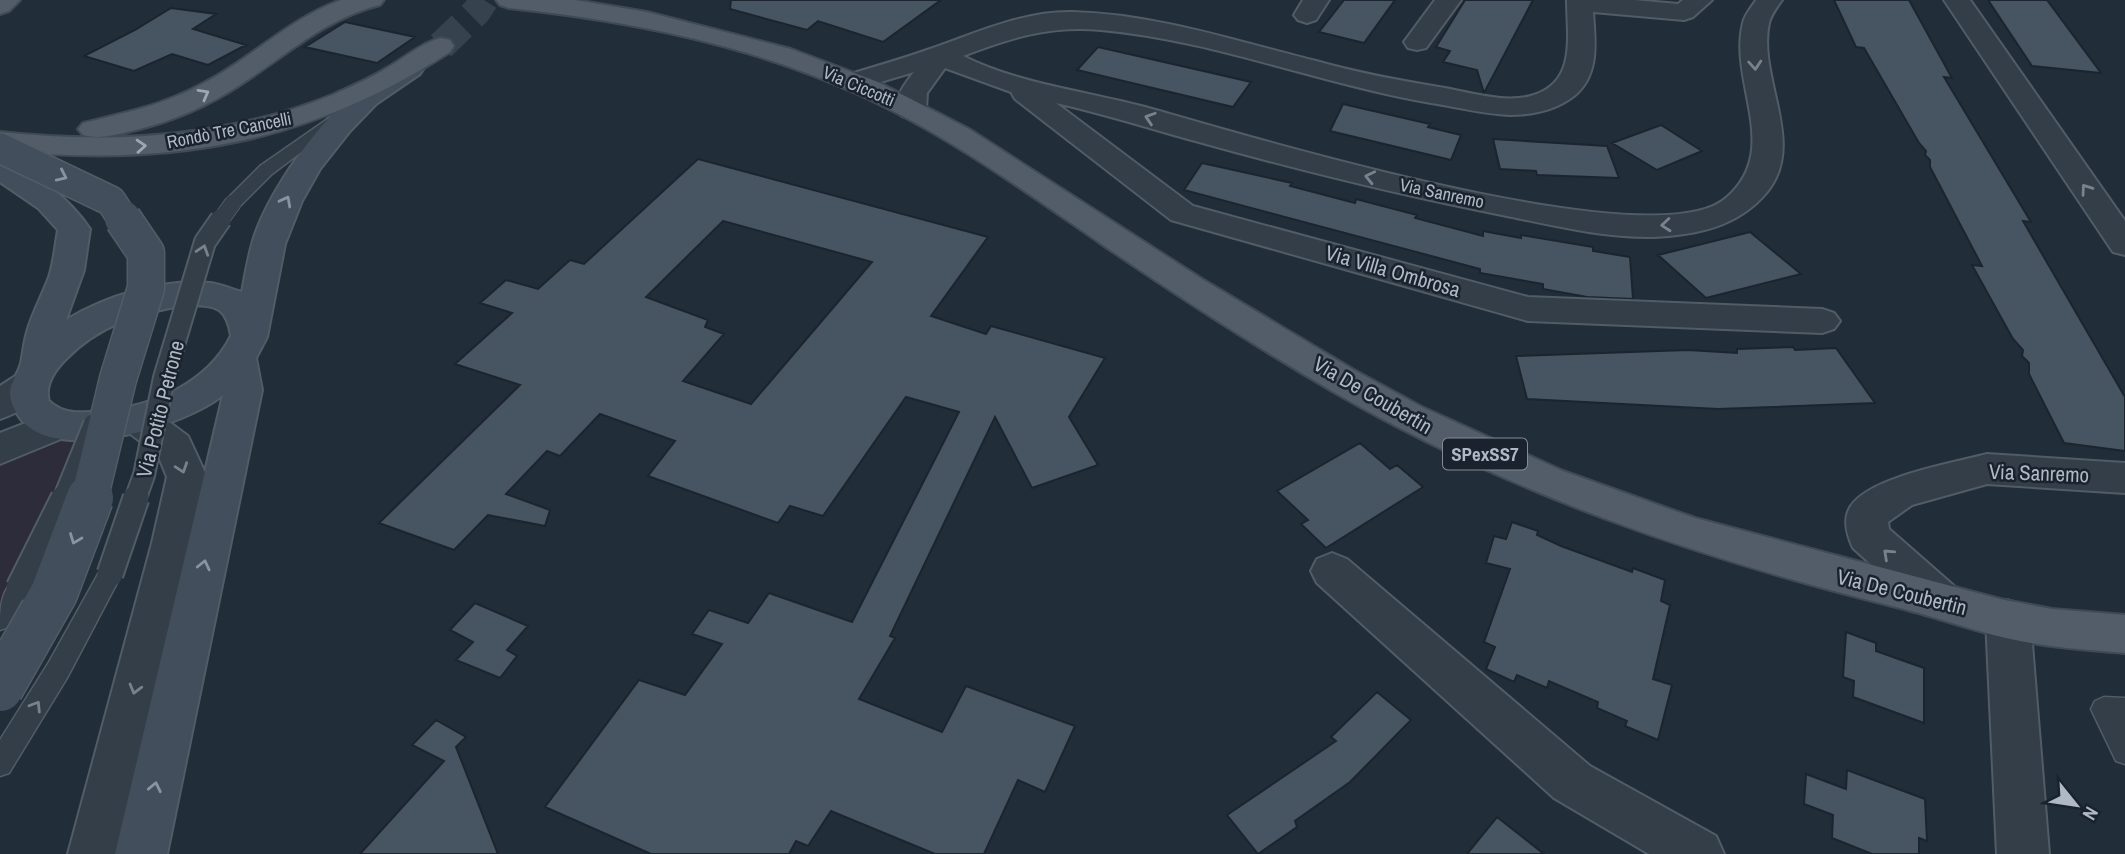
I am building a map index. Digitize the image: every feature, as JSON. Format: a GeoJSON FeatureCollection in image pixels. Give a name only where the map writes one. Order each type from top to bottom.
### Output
{"type":"FeatureCollection","features":[{"type":"Feature","properties":{"kind":"main road"},"geometry":{"type":"LineString","coordinates":[[0,6],[7,0]]}},
{"type":"Feature","properties":{"kind":"main road"},"geometry":{"type":"LineString","coordinates":[[0,138],[111,127],[141,120],[187,103],[225,82],[287,37],[321,18],[371,0]]}},
{"type":"Feature","properties":{"kind":"main road","name":"Via Ciccotti"},"geometry":{"type":"LineString","coordinates":[[509,0],[698,29],[804,63],[854,82],[912,110]]}},
{"type":"Feature","properties":{"kind":"main road","name":"Rondò Tre Cancelli"},"geometry":{"type":"LineString","coordinates":[[0,138],[34,146],[93,148],[196,140],[287,120],[332,105],[416,64],[441,46]]}},
{"type":"Feature","properties":{"kind":"main road"},"geometry":{"type":"LineString","coordinates":[[0,169],[49,201],[74,229],[67,274],[46,330],[29,398],[35,410],[59,424],[75,427],[111,426],[138,419],[193,396],[226,372],[243,347],[276,219],[302,171],[367,98],[416,64]]}},
{"type":"Feature","properties":{"kind":"main road","name":"Via De Coubertin"},"geometry":{"type":"LineString","coordinates":[[912,110],[1024,176],[1103,231],[1343,380],[1447,437],[1590,499],[1769,559],[1939,599],[2028,624],[2125,634]]}},
{"type":"Feature","properties":{"kind":"main road"},"geometry":{"type":"LineString","coordinates":[[0,148],[111,201],[146,253],[146,288],[118,379],[85,515],[54,593],[0,688]]}},
{"type":"Feature","properties":{"kind":"main road"},"geometry":{"type":"LineString","coordinates":[[34,376],[64,339],[96,319],[130,305],[172,295],[214,295],[234,303],[245,312],[249,323],[243,347],[243,390],[141,854]]}},
{"type":"Feature","properties":{"kind":"street"},"geometry":{"type":"LineString","coordinates":[[1417,42],[1448,0]]}},
{"type":"Feature","properties":{"kind":"street"},"geometry":{"type":"LineString","coordinates":[[854,82],[1002,32],[1050,20],[1073,20],[1135,25],[1170,32],[1319,71],[1425,93],[1498,106],[1536,104],[1572,82],[1581,49],[1580,2],[1684,12],[1699,0]]}},
{"type":"Feature","properties":{"kind":"street","name":"Via Sanremo"},"geometry":{"type":"LineString","coordinates":[[940,55],[963,69],[1083,102],[1139,114],[1202,134],[1338,170],[1438,194],[1577,220],[1649,227],[1697,222],[1735,207],[1757,185],[1769,150],[1769,132],[1755,75],[1754,46],[1757,21],[1769,0]]}},
{"type":"Feature","properties":{"kind":"street"},"geometry":{"type":"LineString","coordinates":[[1957,0],[2125,245]]}},
{"type":"Feature","properties":{"kind":"street"},"geometry":{"type":"LineString","coordinates":[[912,110],[913,93],[940,55]]}},
{"type":"Feature","properties":{"kind":"street","name":"Via Villa Ombrosa"},"geometry":{"type":"LineString","coordinates":[[1010,82],[1182,213],[1528,309],[1822,321]]}},
{"type":"Feature","properties":{"kind":"street"},"geometry":{"type":"LineString","coordinates":[[0,405],[34,376]]}},
{"type":"Feature","properties":{"kind":"street"},"geometry":{"type":"LineString","coordinates":[[94,854],[173,543],[187,477],[174,446],[138,419]]}},
{"type":"Feature","properties":{"kind":"street"},"geometry":{"type":"LineString","coordinates":[[0,449],[59,424]]}},
{"type":"Feature","properties":{"kind":"street","name":"Via Sanremo"},"geometry":{"type":"LineString","coordinates":[[1939,599],[1868,536],[1867,515],[1899,493],[1987,469],[2125,478]]}},
{"type":"Feature","properties":{"kind":"street"},"geometry":{"type":"LineString","coordinates":[[1332,571],[1572,782],[1698,854]]}},
{"type":"Feature","properties":{"kind":"street"},"geometry":{"type":"LineString","coordinates":[[2008,619],[2024,854]]}},
{"type":"Feature","properties":{"kind":"lane","name":"Via Potito Petrone"},"geometry":{"type":"LineString","coordinates":[[0,764],[58,670],[110,574],[144,475],[164,378],[205,242],[233,203],[266,170],[367,98]]}},
{"type":"Feature","properties":{"kind":"lane"},"geometry":{"type":"LineString","coordinates":[[0,620],[63,500],[89,435],[118,379]]}},
{"type":"Feature","properties":{"kind":"lane"},"geometry":{"type":"LineString","coordinates":[[2125,710],[2104,709],[2125,752]]}},
{"type":"Feature","properties":{"kind":"shaded area"},"geometry":{"type":"Polygon","coordinates":[[[93,426],[19,587],[0,619],[0,449],[93,426]]]}},
{"type":"Feature","properties":{"kind":"building"},"geometry":{"type":"Polygon","coordinates":[[[731,0],[941,0],[883,42],[818,21],[807,30],[730,9],[731,0]]]}},
{"type":"Feature","properties":{"kind":"building"},"geometry":{"type":"Polygon","coordinates":[[[1344,0],[1395,0],[1364,43],[1319,32],[1344,0]]]}},
{"type":"Feature","properties":{"kind":"building"},"geometry":{"type":"Polygon","coordinates":[[[1465,0],[1533,0],[1484,93],[1477,70],[1443,62],[1450,51],[1436,47],[1465,0]]]}},
{"type":"Feature","properties":{"kind":"building"},"geometry":{"type":"Polygon","coordinates":[[[1834,0],[1909,0],[1952,78],[1944,77],[2031,222],[2023,221],[2125,397],[2125,451],[2064,443],[2029,374],[2029,363],[2022,356],[2023,350],[2013,339],[1972,265],[1982,266],[1930,167],[1926,151],[1864,48],[1856,47],[1834,0]]]}},
{"type":"Feature","properties":{"kind":"building"},"geometry":{"type":"Polygon","coordinates":[[[1988,0],[2047,0],[2101,73],[2032,66],[1988,0]]]}},
{"type":"Feature","properties":{"kind":"building"},"geometry":{"type":"Polygon","coordinates":[[[171,8],[216,14],[193,29],[246,45],[208,65],[172,54],[134,71],[84,56],[135,30],[171,8]]]}},
{"type":"Feature","properties":{"kind":"building"},"geometry":{"type":"Polygon","coordinates":[[[345,22],[415,37],[377,63],[305,47],[345,22]]]}},
{"type":"Feature","properties":{"kind":"building"},"geometry":{"type":"Polygon","coordinates":[[[1098,47],[1251,82],[1233,107],[1077,70],[1098,47]]]}},
{"type":"Feature","properties":{"kind":"building"},"geometry":{"type":"Polygon","coordinates":[[[1343,104],[1430,124],[1428,127],[1461,135],[1451,160],[1330,131],[1343,104]]]}},
{"type":"Feature","properties":{"kind":"building"},"geometry":{"type":"Polygon","coordinates":[[[1661,125],[1702,151],[1657,170],[1612,143],[1661,125]]]}},
{"type":"Feature","properties":{"kind":"building"},"geometry":{"type":"Polygon","coordinates":[[[1493,139],[1607,146],[1619,178],[1537,175],[1536,171],[1500,169],[1493,139]]]}},
{"type":"Feature","properties":{"kind":"building"},"geometry":{"type":"Polygon","coordinates":[[[698,159],[988,237],[931,316],[986,334],[991,326],[1105,358],[1069,417],[1098,465],[1032,488],[995,417],[890,636],[895,638],[859,699],[942,732],[966,686],[1075,726],[1045,792],[1018,780],[984,854],[935,854],[831,811],[808,846],[796,841],[789,854],[651,854],[545,807],[639,680],[685,695],[722,644],[692,634],[709,610],[748,623],[769,593],[852,622],[959,412],[906,397],[823,516],[790,506],[778,523],[648,476],[675,441],[600,414],[560,456],[547,451],[506,494],[550,510],[545,526],[488,515],[454,550],[379,523],[520,385],[455,364],[512,313],[480,303],[506,280],[538,289],[570,260],[584,264],[698,159]],[[723,221],[646,297],[708,320],[705,327],[724,334],[683,381],[751,404],[872,262],[723,221]]]}},
{"type":"Feature","properties":{"kind":"building"},"geometry":{"type":"Polygon","coordinates":[[[1202,163],[1292,183],[1290,186],[1355,203],[1356,199],[1483,236],[1483,231],[1521,238],[1521,235],[1593,247],[1593,251],[1630,257],[1633,299],[1587,297],[1543,289],[1543,284],[1480,273],[1480,269],[1184,190],[1202,163]]]}},
{"type":"Feature","properties":{"kind":"building"},"geometry":{"type":"Polygon","coordinates":[[[1750,232],[1801,274],[1706,298],[1658,255],[1750,232]]]}},
{"type":"Feature","properties":{"kind":"building"},"geometry":{"type":"Polygon","coordinates":[[[1793,347],[1795,350],[1836,348],[1875,403],[1718,409],[1527,399],[1516,356],[1688,350],[1737,353],[1737,349],[1793,347]]]}},
{"type":"Feature","properties":{"kind":"building"},"geometry":{"type":"Polygon","coordinates":[[[1360,443],[1390,469],[1397,465],[1423,487],[1326,548],[1301,524],[1308,520],[1277,491],[1360,443]]]}},
{"type":"Feature","properties":{"kind":"building"},"geometry":{"type":"Polygon","coordinates":[[[1512,522],[1538,531],[1537,535],[1561,546],[1632,572],[1633,568],[1665,580],[1661,601],[1670,605],[1653,679],[1672,685],[1658,740],[1625,726],[1627,721],[1597,708],[1598,702],[1549,681],[1547,688],[1517,675],[1514,682],[1486,669],[1495,647],[1484,642],[1510,569],[1486,563],[1494,536],[1506,539],[1512,522]]]}},
{"type":"Feature","properties":{"kind":"building"},"geometry":{"type":"Polygon","coordinates":[[[475,603],[528,626],[507,650],[517,656],[500,678],[456,660],[473,642],[450,630],[475,603]]]}},
{"type":"Feature","properties":{"kind":"building"},"geometry":{"type":"Polygon","coordinates":[[[1846,632],[1876,643],[1876,651],[1924,668],[1924,723],[1853,697],[1854,681],[1843,677],[1846,632]]]}},
{"type":"Feature","properties":{"kind":"building"},"geometry":{"type":"Polygon","coordinates":[[[1377,692],[1411,720],[1350,782],[1295,821],[1297,827],[1258,854],[1227,815],[1336,741],[1331,737],[1377,692]]]}},
{"type":"Feature","properties":{"kind":"building"},"geometry":{"type":"Polygon","coordinates":[[[436,720],[466,737],[456,747],[498,854],[360,854],[444,761],[412,745],[436,720]]]}},
{"type":"Feature","properties":{"kind":"building"},"geometry":{"type":"Polygon","coordinates":[[[1847,770],[1925,799],[1927,841],[1919,838],[1919,854],[1872,854],[1832,838],[1833,815],[1804,804],[1806,774],[1846,789],[1847,770]]]}},
{"type":"Feature","properties":{"kind":"building"},"geometry":{"type":"Polygon","coordinates":[[[1497,817],[1544,854],[1467,854],[1497,817]]]}},
{"type":"Feature","properties":{"kind":"tunnel"},"geometry":{"type":"LineString","coordinates":[[441,46],[477,11],[484,0]]}}]}
